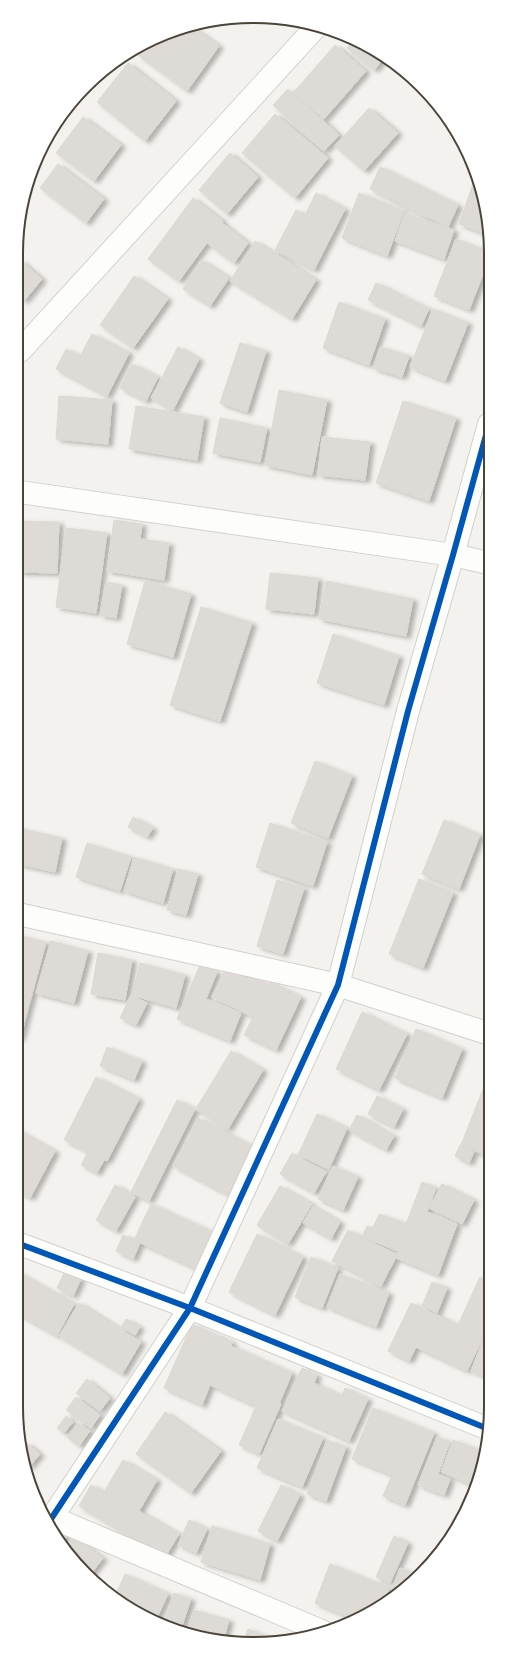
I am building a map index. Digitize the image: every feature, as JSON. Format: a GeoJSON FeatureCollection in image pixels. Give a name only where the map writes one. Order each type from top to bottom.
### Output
{"type":"FeatureCollection","features":[{"type":"Feature","properties":{"kind":"street"},"geometry":{"type":"LineString","coordinates":[[23,348],[312,31]]}},
{"type":"Feature","properties":{"kind":"street"},"geometry":{"type":"LineString","coordinates":[[52,1518],[190,1308],[338,985],[408,711],[484,442]]}},
{"type":"Feature","properties":{"kind":"street"},"geometry":{"type":"LineString","coordinates":[[23,492],[453,555],[484,562]]}},
{"type":"Feature","properties":{"kind":"street"},"geometry":{"type":"LineString","coordinates":[[23,915],[338,985],[484,1032]]}},
{"type":"Feature","properties":{"kind":"street"},"geometry":{"type":"LineString","coordinates":[[23,1245],[190,1308],[483,1427]]}},
{"type":"Feature","properties":{"kind":"street"},"geometry":{"type":"LineString","coordinates":[[54,1521],[315,1628]]}},
{"type":"Feature","properties":{"kind":"building"},"geometry":{"type":"Polygon","coordinates":[[[197,30],[219,46],[187,91],[138,55],[179,35],[197,30]]]}},
{"type":"Feature","properties":{"kind":"building"},"geometry":{"type":"Polygon","coordinates":[[[335,45],[366,71],[324,119],[293,93],[335,45]]]}},
{"type":"Feature","properties":{"kind":"building"},"geometry":{"type":"Polygon","coordinates":[[[350,45],[381,61],[374,70],[347,48],[350,45]]]}},
{"type":"Feature","properties":{"kind":"building"},"geometry":{"type":"Polygon","coordinates":[[[128,63],[176,101],[145,141],[97,102],[128,63]]]}},
{"type":"Feature","properties":{"kind":"building"},"geometry":{"type":"Polygon","coordinates":[[[288,89],[339,135],[324,151],[273,105],[288,89]]]}},
{"type":"Feature","properties":{"kind":"building"},"geometry":{"type":"Polygon","coordinates":[[[369,108],[398,133],[364,171],[335,146],[369,108]]]}},
{"type":"Feature","properties":{"kind":"building"},"geometry":{"type":"Polygon","coordinates":[[[275,114],[328,158],[295,198],[242,153],[275,114]]]}},
{"type":"Feature","properties":{"kind":"building"},"geometry":{"type":"Polygon","coordinates":[[[83,117],[121,145],[94,181],[56,153],[83,117]]]}},
{"type":"Feature","properties":{"kind":"building"},"geometry":{"type":"Polygon","coordinates":[[[230,153],[258,177],[227,214],[199,190],[230,153]]]}},
{"type":"Feature","properties":{"kind":"building"},"geometry":{"type":"Polygon","coordinates":[[[58,164],[104,199],[86,223],[40,188],[58,164]]]}},
{"type":"Feature","properties":{"kind":"building"},"geometry":{"type":"Polygon","coordinates":[[[380,167],[458,205],[448,227],[370,189],[380,167]]]}},
{"type":"Feature","properties":{"kind":"building"},"geometry":{"type":"Polygon","coordinates":[[[473,183],[480,209],[483,233],[459,224],[473,183]]]}},
{"type":"Feature","properties":{"kind":"building"},"geometry":{"type":"Polygon","coordinates":[[[316,193],[345,209],[314,270],[275,250],[296,210],[305,215],[316,193]]]}},
{"type":"Feature","properties":{"kind":"building"},"geometry":{"type":"Polygon","coordinates":[[[359,193],[404,211],[387,256],[342,238],[359,193]]]}},
{"type":"Feature","properties":{"kind":"building"},"geometry":{"type":"Polygon","coordinates":[[[193,198],[223,221],[179,281],[148,259],[193,198]]]}},
{"type":"Feature","properties":{"kind":"building"},"geometry":{"type":"Polygon","coordinates":[[[405,213],[454,230],[444,259],[395,241],[405,213]]]}},
{"type":"Feature","properties":{"kind":"building"},"geometry":{"type":"Polygon","coordinates":[[[222,223],[248,243],[234,263],[207,243],[222,223]]]}},
{"type":"Feature","properties":{"kind":"building"},"geometry":{"type":"Polygon","coordinates":[[[456,239],[484,250],[484,272],[469,310],[434,296],[456,239]]]}},
{"type":"Feature","properties":{"kind":"building"},"geometry":{"type":"Polygon","coordinates":[[[255,241],[316,280],[292,319],[230,281],[255,241]]]}},
{"type":"Feature","properties":{"kind":"building"},"geometry":{"type":"Polygon","coordinates":[[[201,260],[229,278],[210,306],[183,289],[201,260]]]}},
{"type":"Feature","properties":{"kind":"building"},"geometry":{"type":"Polygon","coordinates":[[[23,263],[42,279],[24,301],[23,300],[23,263]]]}},
{"type":"Feature","properties":{"kind":"building"},"geometry":{"type":"Polygon","coordinates":[[[134,276],[168,299],[133,348],[100,325],[134,276]]]}},
{"type":"Feature","properties":{"kind":"building"},"geometry":{"type":"Polygon","coordinates":[[[376,283],[429,309],[421,326],[368,300],[376,283]]]}},
{"type":"Feature","properties":{"kind":"building"},"geometry":{"type":"Polygon","coordinates":[[[339,302],[385,319],[369,365],[323,348],[339,302]]]}},
{"type":"Feature","properties":{"kind":"building"},"geometry":{"type":"Polygon","coordinates":[[[433,309],[468,323],[445,381],[410,367],[433,309]]]}},
{"type":"Feature","properties":{"kind":"building"},"geometry":{"type":"Polygon","coordinates":[[[92,334],[129,353],[107,396],[56,369],[66,349],[80,356],[92,334]]]}},
{"type":"Feature","properties":{"kind":"building"},"geometry":{"type":"Polygon","coordinates":[[[240,343],[266,351],[247,412],[220,403],[240,343]]]}},
{"type":"Feature","properties":{"kind":"building"},"geometry":{"type":"Polygon","coordinates":[[[178,347],[199,359],[173,410],[151,398],[178,347]]]}},
{"type":"Feature","properties":{"kind":"building"},"geometry":{"type":"Polygon","coordinates":[[[380,347],[409,356],[402,377],[373,368],[380,347]]]}},
{"type":"Feature","properties":{"kind":"building"},"geometry":{"type":"Polygon","coordinates":[[[132,364],[158,377],[146,401],[120,388],[132,364]]]}},
{"type":"Feature","properties":{"kind":"building"},"geometry":{"type":"Polygon","coordinates":[[[279,390],[327,400],[312,475],[265,465],[279,390]]]}},
{"type":"Feature","properties":{"kind":"building"},"geometry":{"type":"Polygon","coordinates":[[[59,396],[112,400],[108,444],[56,439],[59,396]]]}},
{"type":"Feature","properties":{"kind":"building"},"geometry":{"type":"Polygon","coordinates":[[[403,401],[456,418],[429,501],[376,483],[403,401]]]}},
{"type":"Feature","properties":{"kind":"building"},"geometry":{"type":"Polygon","coordinates":[[[136,406],[204,417],[197,460],[129,449],[136,406]]]}},
{"type":"Feature","properties":{"kind":"building"},"geometry":{"type":"Polygon","coordinates":[[[220,418],[267,428],[260,462],[213,453],[220,418]]]}},
{"type":"Feature","properties":{"kind":"building"},"geometry":{"type":"Polygon","coordinates":[[[322,437],[370,442],[365,480],[318,475],[322,437]]]}},
{"type":"Feature","properties":{"kind":"building"},"geometry":{"type":"Polygon","coordinates":[[[114,520],[142,524],[140,539],[169,543],[164,580],[107,571],[114,520]]]}},
{"type":"Feature","properties":{"kind":"building"},"geometry":{"type":"Polygon","coordinates":[[[23,521],[59,522],[57,573],[23,572],[23,521]]]}},
{"type":"Feature","properties":{"kind":"building"},"geometry":{"type":"Polygon","coordinates":[[[66,528],[107,533],[96,613],[56,607],[66,528]]]}},
{"type":"Feature","properties":{"kind":"building"},"geometry":{"type":"Polygon","coordinates":[[[270,573],[318,578],[314,614],[266,609],[270,573]]]}},
{"type":"Feature","properties":{"kind":"building"},"geometry":{"type":"Polygon","coordinates":[[[145,581],[191,594],[173,657],[127,644],[145,581]]]}},
{"type":"Feature","properties":{"kind":"building"},"geometry":{"type":"Polygon","coordinates":[[[326,581],[413,599],[406,636],[319,619],[326,581]]]}},
{"type":"Feature","properties":{"kind":"building"},"geometry":{"type":"Polygon","coordinates":[[[106,582],[122,585],[116,618],[100,615],[106,582]]]}},
{"type":"Feature","properties":{"kind":"building"},"geometry":{"type":"Polygon","coordinates":[[[201,607],[252,623],[220,721],[170,705],[201,607]]]}},
{"type":"Feature","properties":{"kind":"building"},"geometry":{"type":"Polygon","coordinates":[[[333,634],[399,656],[384,705],[317,683],[333,634]]]}},
{"type":"Feature","properties":{"kind":"building"},"geometry":{"type":"Polygon","coordinates":[[[315,761],[352,776],[328,838],[291,823],[315,761]]]}},
{"type":"Feature","properties":{"kind":"building"},"geometry":{"type":"Polygon","coordinates":[[[133,817],[153,828],[147,837],[128,827],[133,817]]]}},
{"type":"Feature","properties":{"kind":"building"},"geometry":{"type":"Polygon","coordinates":[[[444,820],[480,835],[459,889],[422,874],[444,820]]]}},
{"type":"Feature","properties":{"kind":"building"},"geometry":{"type":"Polygon","coordinates":[[[270,823],[327,842],[313,886],[256,867],[270,823]]]}},
{"type":"Feature","properties":{"kind":"building"},"geometry":{"type":"Polygon","coordinates":[[[23,829],[62,838],[55,872],[23,865],[23,829]]]}},
{"type":"Feature","properties":{"kind":"building"},"geometry":{"type":"Polygon","coordinates":[[[87,843],[131,857],[120,891],[76,877],[87,843]]]}},
{"type":"Feature","properties":{"kind":"building"},"geometry":{"type":"Polygon","coordinates":[[[134,857],[173,869],[163,903],[124,891],[134,857]]]}},
{"type":"Feature","properties":{"kind":"building"},"geometry":{"type":"Polygon","coordinates":[[[178,869],[198,874],[186,915],[167,910],[178,869]]]}},
{"type":"Feature","properties":{"kind":"building"},"geometry":{"type":"Polygon","coordinates":[[[419,879],[453,893],[423,968],[389,954],[419,879]]]}},
{"type":"Feature","properties":{"kind":"building"},"geometry":{"type":"Polygon","coordinates":[[[277,880],[304,888],[283,954],[257,946],[277,880]]]}},
{"type":"Feature","properties":{"kind":"building"},"geometry":{"type":"Polygon","coordinates":[[[23,936],[46,942],[23,1028],[23,936]]]}},
{"type":"Feature","properties":{"kind":"building"},"geometry":{"type":"Polygon","coordinates":[[[51,941],[88,951],[74,1003],[36,993],[51,941]]]}},
{"type":"Feature","properties":{"kind":"building"},"geometry":{"type":"Polygon","coordinates":[[[98,953],[132,960],[125,1000],[91,994],[98,953]]]}},
{"type":"Feature","properties":{"kind":"building"},"geometry":{"type":"Polygon","coordinates":[[[140,963],[185,975],[176,1008],[132,995],[140,963]]]}},
{"type":"Feature","properties":{"kind":"building"},"geometry":{"type":"Polygon","coordinates":[[[200,965],[217,972],[206,999],[241,1013],[230,1041],[177,1019],[200,965]]]}},
{"type":"Feature","properties":{"kind":"building"},"geometry":{"type":"Polygon","coordinates":[[[227,966],[269,985],[270,982],[301,997],[276,1050],[244,1035],[253,1017],[212,997],[227,966]]]}},
{"type":"Feature","properties":{"kind":"building"},"geometry":{"type":"Polygon","coordinates":[[[131,995],[147,1003],[136,1025],[120,1018],[131,995]]]}},
{"type":"Feature","properties":{"kind":"building"},"geometry":{"type":"Polygon","coordinates":[[[362,1012],[407,1034],[379,1090],[336,1069],[362,1012]]]}},
{"type":"Feature","properties":{"kind":"building"},"geometry":{"type":"Polygon","coordinates":[[[416,1029],[462,1049],[442,1098],[395,1078],[416,1029]]]}},
{"type":"Feature","properties":{"kind":"building"},"geometry":{"type":"Polygon","coordinates":[[[107,1047],[142,1061],[134,1080],[100,1066],[107,1047]]]}},
{"type":"Feature","properties":{"kind":"building"},"geometry":{"type":"Polygon","coordinates":[[[231,1051],[263,1070],[228,1129],[196,1109],[231,1051]]]}},
{"type":"Feature","properties":{"kind":"building"},"geometry":{"type":"Polygon","coordinates":[[[96,1077],[139,1099],[107,1161],[104,1160],[97,1173],[81,1165],[88,1152],[64,1140],[96,1077]]]}},
{"type":"Feature","properties":{"kind":"building"},"geometry":{"type":"Polygon","coordinates":[[[484,1087],[484,1155],[461,1145],[484,1087]]]}},
{"type":"Feature","properties":{"kind":"building"},"geometry":{"type":"Polygon","coordinates":[[[377,1096],[403,1109],[394,1127],[368,1114],[377,1096]]]}},
{"type":"Feature","properties":{"kind":"building"},"geometry":{"type":"Polygon","coordinates":[[[177,1100],[195,1109],[149,1201],[131,1192],[177,1100]]]}},
{"type":"Feature","properties":{"kind":"building"},"geometry":{"type":"Polygon","coordinates":[[[317,1114],[347,1128],[329,1169],[298,1155],[317,1114]]]}},
{"type":"Feature","properties":{"kind":"building"},"geometry":{"type":"Polygon","coordinates":[[[357,1115],[394,1136],[386,1150],[349,1130],[357,1115]]]}},
{"type":"Feature","properties":{"kind":"building"},"geometry":{"type":"Polygon","coordinates":[[[198,1118],[253,1147],[228,1195],[173,1166],[198,1118]]]}},
{"type":"Feature","properties":{"kind":"building"},"geometry":{"type":"Polygon","coordinates":[[[23,1133],[55,1151],[30,1198],[23,1194],[23,1133]]]}},
{"type":"Feature","properties":{"kind":"building"},"geometry":{"type":"Polygon","coordinates":[[[460,1145],[474,1152],[469,1163],[455,1156],[460,1145]]]}},
{"type":"Feature","properties":{"kind":"building"},"geometry":{"type":"Polygon","coordinates":[[[292,1153],[326,1172],[314,1193],[280,1174],[292,1153]]]}},
{"type":"Feature","properties":{"kind":"building"},"geometry":{"type":"Polygon","coordinates":[[[333,1166],[358,1177],[343,1210],[318,1199],[333,1166]]]}},
{"type":"Feature","properties":{"kind":"building"},"geometry":{"type":"Polygon","coordinates":[[[422,1182],[436,1188],[427,1212],[457,1224],[438,1275],[396,1258],[399,1251],[362,1237],[367,1226],[373,1228],[379,1214],[406,1224],[422,1182]]]}},
{"type":"Feature","properties":{"kind":"building"},"geometry":{"type":"Polygon","coordinates":[[[442,1184],[474,1200],[462,1224],[429,1208],[442,1184]]]}},
{"type":"Feature","properties":{"kind":"building"},"geometry":{"type":"Polygon","coordinates":[[[115,1185],[135,1197],[116,1231],[96,1220],[115,1185]]]}},
{"type":"Feature","properties":{"kind":"building"},"geometry":{"type":"Polygon","coordinates":[[[280,1186],[312,1204],[288,1244],[257,1225],[280,1186]]]}},
{"type":"Feature","properties":{"kind":"building"},"geometry":{"type":"Polygon","coordinates":[[[151,1204],[214,1233],[197,1269],[134,1240],[151,1204]]]}},
{"type":"Feature","properties":{"kind":"building"},"geometry":{"type":"Polygon","coordinates":[[[313,1206],[340,1222],[331,1239],[303,1223],[313,1206]]]}},
{"type":"Feature","properties":{"kind":"building"},"geometry":{"type":"Polygon","coordinates":[[[348,1230],[397,1255],[381,1286],[332,1261],[348,1230]]]}},
{"type":"Feature","properties":{"kind":"building"},"geometry":{"type":"Polygon","coordinates":[[[257,1234],[303,1257],[275,1315],[229,1292],[257,1234]]]}},
{"type":"Feature","properties":{"kind":"building"},"geometry":{"type":"Polygon","coordinates":[[[123,1235],[140,1243],[133,1259],[116,1251],[123,1235]]]}},
{"type":"Feature","properties":{"kind":"building"},"geometry":{"type":"Polygon","coordinates":[[[311,1257],[338,1268],[322,1308],[295,1297],[311,1257]]]}},
{"type":"Feature","properties":{"kind":"building"},"geometry":{"type":"Polygon","coordinates":[[[65,1271],[81,1279],[73,1296],[57,1288],[65,1271]]]}},
{"type":"Feature","properties":{"kind":"building"},"geometry":{"type":"Polygon","coordinates":[[[340,1274],[389,1293],[376,1327],[327,1307],[340,1274]]]}},
{"type":"Feature","properties":{"kind":"building"},"geometry":{"type":"Polygon","coordinates":[[[23,1275],[74,1304],[57,1336],[23,1317],[23,1275]]]}},
{"type":"Feature","properties":{"kind":"building"},"geometry":{"type":"Polygon","coordinates":[[[480,1277],[484,1279],[484,1335],[467,1371],[416,1347],[409,1361],[388,1351],[411,1303],[458,1325],[480,1277]]]}},
{"type":"Feature","properties":{"kind":"building"},"geometry":{"type":"Polygon","coordinates":[[[432,1282],[447,1288],[437,1313],[422,1306],[432,1282]]]}},
{"type":"Feature","properties":{"kind":"building"},"geometry":{"type":"Polygon","coordinates":[[[79,1303],[141,1342],[122,1374],[59,1336],[79,1303]]]}},
{"type":"Feature","properties":{"kind":"building"},"geometry":{"type":"Polygon","coordinates":[[[126,1319],[140,1327],[135,1335],[121,1327],[126,1319]]]}},
{"type":"Feature","properties":{"kind":"building"},"geometry":{"type":"Polygon","coordinates":[[[192,1324],[232,1342],[231,1346],[292,1373],[279,1404],[281,1404],[259,1454],[239,1445],[256,1406],[210,1385],[202,1405],[164,1388],[192,1324]]]}},
{"type":"Feature","properties":{"kind":"building"},"geometry":{"type":"Polygon","coordinates":[[[484,1338],[484,1376],[471,1371],[484,1338]]]}},
{"type":"Feature","properties":{"kind":"building"},"geometry":{"type":"Polygon","coordinates":[[[302,1368],[317,1375],[314,1383],[342,1396],[345,1388],[368,1399],[349,1441],[282,1411],[302,1368]]]}},
{"type":"Feature","properties":{"kind":"building"},"geometry":{"type":"Polygon","coordinates":[[[87,1379],[110,1398],[100,1411],[76,1393],[87,1379]]]}},
{"type":"Feature","properties":{"kind":"building"},"geometry":{"type":"Polygon","coordinates":[[[76,1397],[100,1415],[91,1428],[66,1410],[76,1397]]]}},
{"type":"Feature","properties":{"kind":"building"},"geometry":{"type":"Polygon","coordinates":[[[373,1408],[434,1433],[405,1505],[383,1496],[392,1475],[352,1459],[373,1408]]]}},
{"type":"Feature","properties":{"kind":"building"},"geometry":{"type":"Polygon","coordinates":[[[165,1412],[221,1451],[191,1493],[136,1454],[165,1412]]]}},
{"type":"Feature","properties":{"kind":"building"},"geometry":{"type":"Polygon","coordinates":[[[66,1416],[73,1422],[64,1433],[57,1428],[66,1416]]]}},
{"type":"Feature","properties":{"kind":"building"},"geometry":{"type":"Polygon","coordinates":[[[278,1419],[323,1438],[302,1487],[257,1468],[278,1419]]]}},
{"type":"Feature","properties":{"kind":"building"},"geometry":{"type":"Polygon","coordinates":[[[78,1423],[90,1431],[79,1446],[67,1437],[78,1423]]]}},
{"type":"Feature","properties":{"kind":"building"},"geometry":{"type":"Polygon","coordinates":[[[437,1437],[450,1442],[438,1474],[450,1479],[444,1495],[418,1485],[437,1437]]]}},
{"type":"Feature","properties":{"kind":"building"},"geometry":{"type":"Polygon","coordinates":[[[327,1440],[346,1447],[326,1501],[307,1494],[327,1440]]]}},
{"type":"Feature","properties":{"kind":"building"},"geometry":{"type":"Polygon","coordinates":[[[453,1440],[480,1451],[471,1484],[441,1472],[453,1440]]]}},
{"type":"Feature","properties":{"kind":"building"},"geometry":{"type":"Polygon","coordinates":[[[27,1443],[40,1454],[31,1465],[27,1451],[27,1443]]]}},
{"type":"Feature","properties":{"kind":"building"},"geometry":{"type":"Polygon","coordinates":[[[123,1460],[157,1480],[139,1511],[179,1534],[165,1557],[79,1506],[91,1485],[104,1492],[123,1460]]]}},
{"type":"Feature","properties":{"kind":"building"},"geometry":{"type":"Polygon","coordinates":[[[281,1485],[300,1495],[277,1541],[258,1531],[281,1485]]]}},
{"type":"Feature","properties":{"kind":"building"},"geometry":{"type":"Polygon","coordinates":[[[189,1520],[207,1529],[196,1553],[178,1545],[189,1520]]]}},
{"type":"Feature","properties":{"kind":"building"},"geometry":{"type":"Polygon","coordinates":[[[212,1526],[270,1544],[260,1580],[201,1562],[212,1526]]]}},
{"type":"Feature","properties":{"kind":"building"},"geometry":{"type":"Polygon","coordinates":[[[59,1530],[67,1537],[65,1539],[62,1535],[59,1530]]]}},
{"type":"Feature","properties":{"kind":"building"},"geometry":{"type":"Polygon","coordinates":[[[73,1536],[103,1558],[93,1571],[68,1543],[73,1536]]]}},
{"type":"Feature","properties":{"kind":"building"},"geometry":{"type":"Polygon","coordinates":[[[394,1536],[408,1543],[390,1583],[376,1577],[394,1536]]]}},
{"type":"Feature","properties":{"kind":"building"},"geometry":{"type":"Polygon","coordinates":[[[330,1564],[389,1588],[387,1594],[382,1598],[347,1617],[315,1603],[330,1564]]]}},
{"type":"Feature","properties":{"kind":"building"},"geometry":{"type":"Polygon","coordinates":[[[400,1568],[413,1572],[405,1580],[391,1591],[400,1568]]]}},
{"type":"Feature","properties":{"kind":"building"},"geometry":{"type":"Polygon","coordinates":[[[125,1574],[168,1594],[158,1616],[138,1606],[117,1592],[125,1574]]]}},
{"type":"Feature","properties":{"kind":"building"},"geometry":{"type":"Polygon","coordinates":[[[174,1593],[191,1599],[182,1626],[166,1619],[174,1593]]]}},
{"type":"Feature","properties":{"kind":"building"},"geometry":{"type":"Polygon","coordinates":[[[194,1610],[229,1620],[225,1635],[189,1628],[194,1610]]]}},
{"type":"Feature","properties":{"kind":"building"},"geometry":{"type":"Polygon","coordinates":[[[248,1629],[267,1637],[254,1637],[245,1637],[248,1629]]]}},
{"type":"Feature","properties":{"kind":"cycle path"},"geometry":{"type":"LineString","coordinates":[[52,1518],[190,1308],[338,985],[408,711],[484,442]]}},
{"type":"Feature","properties":{"kind":"cycle path"},"geometry":{"type":"LineString","coordinates":[[23,1245],[190,1308],[483,1427]]}}]}
